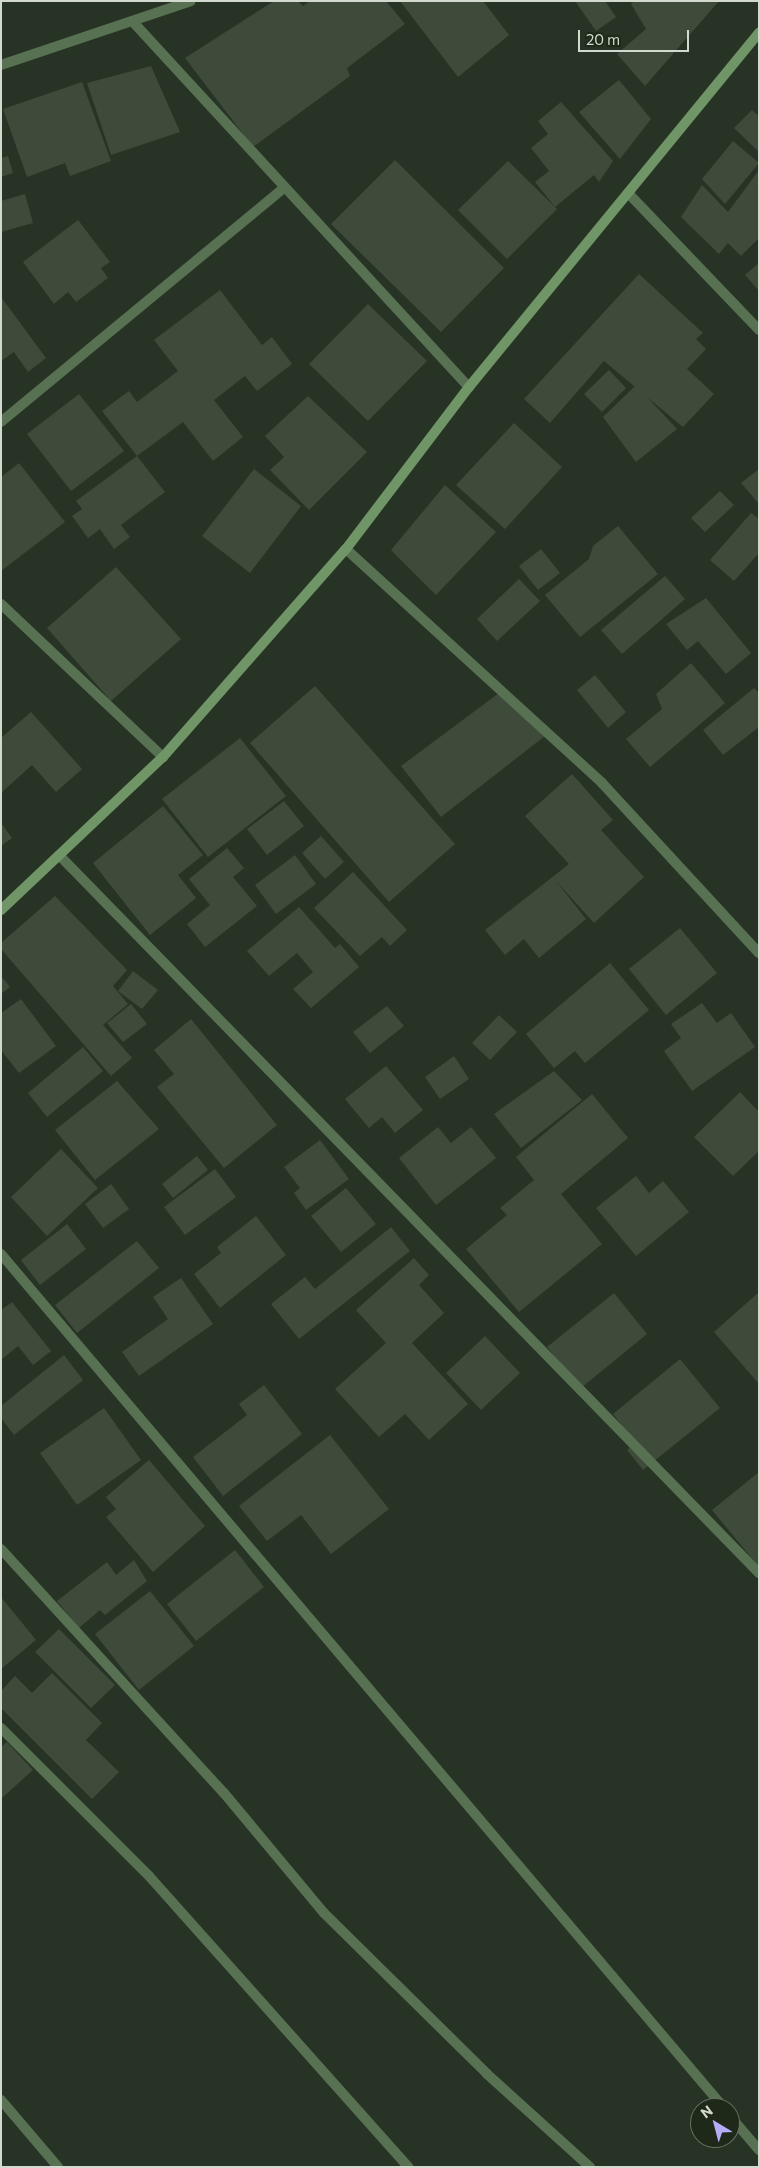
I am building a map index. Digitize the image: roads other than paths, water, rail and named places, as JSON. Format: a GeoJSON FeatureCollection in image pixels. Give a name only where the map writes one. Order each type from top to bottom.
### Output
{"type":"FeatureCollection","features":[{"type":"Feature","properties":{"kind":"main road"},"geometry":{"type":"LineString","coordinates":[[1,910],[163,757],[346,549],[469,387],[759,33]]}},
{"type":"Feature","properties":{"kind":"street"},"geometry":{"type":"LineString","coordinates":[[1,65],[134,23],[191,1]]}},
{"type":"Feature","properties":{"kind":"street"},"geometry":{"type":"LineString","coordinates":[[134,23],[283,189],[469,387]]}},
{"type":"Feature","properties":{"kind":"street"},"geometry":{"type":"LineString","coordinates":[[1,422],[283,189]]}},
{"type":"Feature","properties":{"kind":"street"},"geometry":{"type":"LineString","coordinates":[[629,194],[759,330]]}},
{"type":"Feature","properties":{"kind":"street"},"geometry":{"type":"LineString","coordinates":[[346,549],[602,783],[759,953]]}},
{"type":"Feature","properties":{"kind":"street"},"geometry":{"type":"LineString","coordinates":[[1,604],[163,757]]}},
{"type":"Feature","properties":{"kind":"street"},"geometry":{"type":"LineString","coordinates":[[59,855],[759,1573]]}},
{"type":"Feature","properties":{"kind":"street"},"geometry":{"type":"LineString","coordinates":[[1,1254],[716,2098]]}},
{"type":"Feature","properties":{"kind":"street"},"geometry":{"type":"LineString","coordinates":[[1,1548],[224,1793],[324,1914],[487,2074],[590,2167]]}},
{"type":"Feature","properties":{"kind":"street"},"geometry":{"type":"LineString","coordinates":[[1,1728],[149,1876],[408,2167]]}},
{"type":"Feature","properties":{"kind":"street"},"geometry":{"type":"LineString","coordinates":[[1,2100],[58,2167]]}},
{"type":"Feature","properties":{"kind":"street"},"geometry":{"type":"LineString","coordinates":[[740,2128],[759,2150]]}}]}
